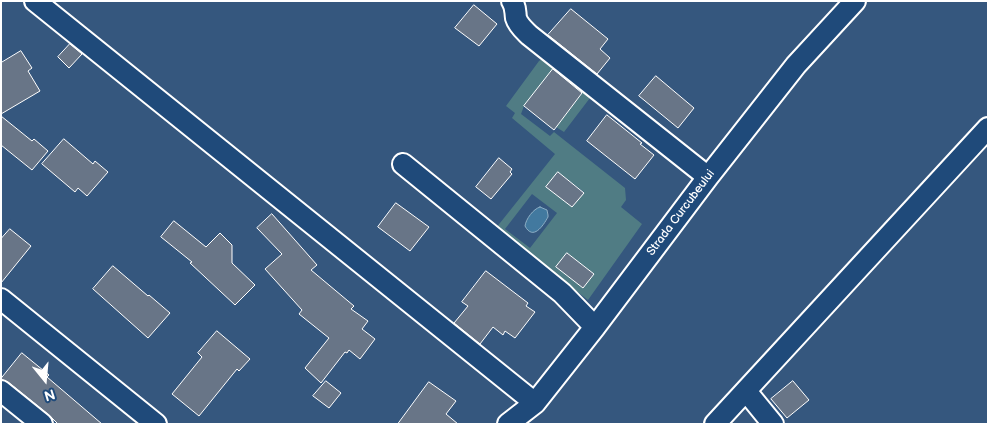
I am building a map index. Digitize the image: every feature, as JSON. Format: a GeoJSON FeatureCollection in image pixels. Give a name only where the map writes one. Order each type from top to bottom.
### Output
{"type":"FeatureCollection","features":[{"type":"Feature","properties":{"kind":"street"},"geometry":{"type":"LineString","coordinates":[[35,1],[534,403]]}},
{"type":"Feature","properties":{"kind":"street"},"geometry":{"type":"LineString","coordinates":[[512,1],[516,7],[516,18],[529,35],[708,177]]}},
{"type":"Feature","properties":{"kind":"street","name":"Strada Curcubeului"},"geometry":{"type":"LineString","coordinates":[[508,424],[534,403],[595,327],[708,177],[796,65],[855,1]]}},
{"type":"Feature","properties":{"kind":"street"},"geometry":{"type":"LineString","coordinates":[[715,424],[988,128]]}},
{"type":"Feature","properties":{"kind":"street"},"geometry":{"type":"LineString","coordinates":[[403,164],[562,293],[595,327]]}},
{"type":"Feature","properties":{"kind":"street"},"geometry":{"type":"LineString","coordinates":[[1,299],[156,424]]}},
{"type":"Feature","properties":{"kind":"street"},"geometry":{"type":"LineString","coordinates":[[1,390],[42,424]]}},
{"type":"Feature","properties":{"kind":"street"},"geometry":{"type":"LineString","coordinates":[[746,391],[773,424]]}},
{"type":"Feature","properties":{"kind":"green space"},"geometry":{"type":"Polygon","coordinates":[[[547,59],[593,94],[564,132],[556,127],[581,95],[551,72],[524,106],[521,114],[550,136],[554,132],[625,188],[626,200],[621,207],[642,224],[588,300],[496,228],[555,154],[512,118],[515,113],[506,106],[539,61],[547,59]],[[558,172],[546,187],[572,207],[584,192],[558,172]],[[532,194],[505,229],[530,248],[557,213],[532,194]],[[567,253],[556,267],[583,288],[594,274],[567,253]]]}},
{"type":"Feature","properties":{"kind":"water"},"geometry":{"type":"Polygon","coordinates":[[[540,207],[547,210],[548,217],[538,230],[531,232],[525,226],[528,217],[540,207]]]}},
{"type":"Feature","properties":{"kind":"building"},"geometry":{"type":"Polygon","coordinates":[[[474,5],[497,24],[479,46],[455,28],[474,5]]]}},
{"type":"Feature","properties":{"kind":"building"},"geometry":{"type":"Polygon","coordinates":[[[571,9],[608,39],[600,49],[610,58],[597,74],[548,35],[571,9]]]}},
{"type":"Feature","properties":{"kind":"building"},"geometry":{"type":"Polygon","coordinates":[[[70,44],[82,54],[69,68],[58,57],[70,44]]]}},
{"type":"Feature","properties":{"kind":"building"},"geometry":{"type":"Polygon","coordinates":[[[21,51],[32,68],[28,71],[40,91],[1,114],[1,63],[21,51]]]}},
{"type":"Feature","properties":{"kind":"building"},"geometry":{"type":"Polygon","coordinates":[[[553,69],[582,93],[554,130],[524,106],[553,69]]]}},
{"type":"Feature","properties":{"kind":"building"},"geometry":{"type":"Polygon","coordinates":[[[656,76],[694,108],[678,128],[639,96],[656,76]]]}},
{"type":"Feature","properties":{"kind":"building"},"geometry":{"type":"Polygon","coordinates":[[[607,115],[654,155],[635,179],[587,141],[607,115]]]}},
{"type":"Feature","properties":{"kind":"building"},"geometry":{"type":"Polygon","coordinates":[[[1,116],[32,141],[34,139],[48,151],[32,170],[1,145],[1,116]]]}},
{"type":"Feature","properties":{"kind":"building"},"geometry":{"type":"Polygon","coordinates":[[[64,139],[93,164],[95,161],[108,172],[87,196],[78,188],[75,192],[42,164],[64,139]]]}},
{"type":"Feature","properties":{"kind":"building"},"geometry":{"type":"Polygon","coordinates":[[[499,158],[512,169],[510,172],[512,174],[491,199],[476,187],[499,158]]]}},
{"type":"Feature","properties":{"kind":"building"},"geometry":{"type":"Polygon","coordinates":[[[558,172],[584,193],[572,207],[546,187],[558,172]]]}},
{"type":"Feature","properties":{"kind":"building"},"geometry":{"type":"Polygon","coordinates":[[[396,203],[429,227],[410,251],[378,227],[396,203]]]}},
{"type":"Feature","properties":{"kind":"building"},"geometry":{"type":"Polygon","coordinates":[[[272,214],[317,265],[311,270],[354,306],[351,309],[368,321],[362,329],[375,339],[360,359],[349,350],[347,353],[345,352],[321,383],[305,368],[329,338],[299,314],[302,310],[265,269],[282,254],[257,228],[272,214]]]}},
{"type":"Feature","properties":{"kind":"building"},"geometry":{"type":"Polygon","coordinates":[[[174,221],[206,247],[220,233],[232,245],[232,263],[255,285],[235,305],[190,263],[192,262],[161,237],[174,221]]]}},
{"type":"Feature","properties":{"kind":"building"},"geometry":{"type":"Polygon","coordinates":[[[10,229],[31,246],[1,283],[1,239],[10,229]]]}},
{"type":"Feature","properties":{"kind":"building"},"geometry":{"type":"Polygon","coordinates":[[[567,253],[594,274],[583,288],[556,267],[567,253]]]}},
{"type":"Feature","properties":{"kind":"building"},"geometry":{"type":"Polygon","coordinates":[[[113,266],[170,313],[148,338],[93,289],[113,266]]]}},
{"type":"Feature","properties":{"kind":"building"},"geometry":{"type":"Polygon","coordinates":[[[486,271],[528,303],[526,306],[535,312],[515,338],[505,331],[503,335],[493,327],[480,344],[454,323],[468,306],[462,302],[486,271]]]}},
{"type":"Feature","properties":{"kind":"building"},"geometry":{"type":"Polygon","coordinates":[[[217,331],[250,359],[239,371],[237,369],[199,416],[172,394],[202,357],[198,353],[217,331]]]}},
{"type":"Feature","properties":{"kind":"building"},"geometry":{"type":"Polygon","coordinates":[[[22,353],[102,424],[58,424],[8,382],[1,379],[22,353]]]}},
{"type":"Feature","properties":{"kind":"building"},"geometry":{"type":"Polygon","coordinates":[[[326,381],[341,393],[329,408],[313,396],[326,381]]]}},
{"type":"Feature","properties":{"kind":"building"},"geometry":{"type":"Polygon","coordinates":[[[793,381],[809,400],[787,418],[771,399],[793,381]]]}},
{"type":"Feature","properties":{"kind":"building"},"geometry":{"type":"Polygon","coordinates":[[[429,382],[456,401],[446,414],[458,424],[398,424],[429,382]]]}}]}
